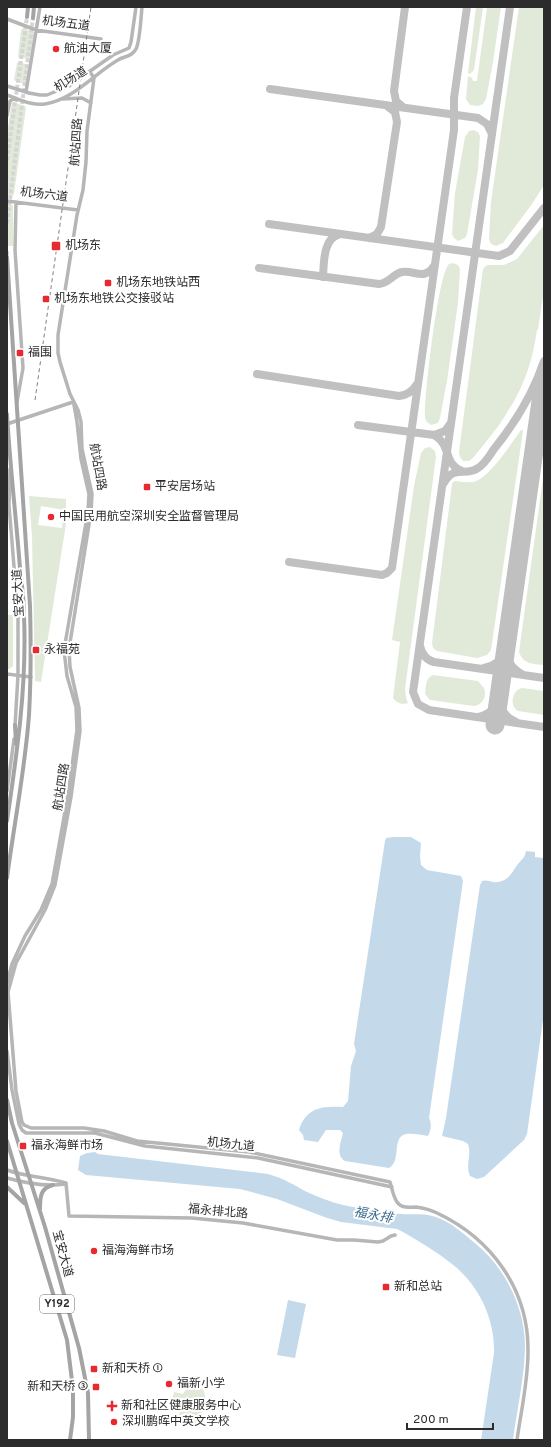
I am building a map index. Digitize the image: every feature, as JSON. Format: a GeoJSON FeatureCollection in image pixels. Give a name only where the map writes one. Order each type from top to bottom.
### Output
{"type":"FeatureCollection","features":[{"type":"Feature","properties":{"kind":"main road"},"geometry":{"type":"LineString","coordinates":[[26,17],[28,7]]}},
{"type":"Feature","properties":{"kind":"main road"},"geometry":{"type":"LineString","coordinates":[[33,18],[34,7]]}},
{"type":"Feature","properties":{"kind":"main road"},"geometry":{"type":"LineString","coordinates":[[26,92],[40,7]]}},
{"type":"Feature","properties":{"kind":"main road","name":"机场道"},"geometry":{"type":"LineString","coordinates":[[7,86],[26,92],[47,95],[69,86],[113,55],[129,48],[136,7]]}},
{"type":"Feature","properties":{"kind":"main road","name":"机场道"},"geometry":{"type":"LineString","coordinates":[[7,95],[35,104],[45,104],[61,99],[94,78],[118,60],[130,55],[137,46],[142,7]]}},
{"type":"Feature","properties":{"kind":"main road","name":"机场五道"},"geometry":{"type":"LineString","coordinates":[[7,19],[36,30],[101,39]]}},
{"type":"Feature","properties":{"kind":"main road"},"geometry":{"type":"LineString","coordinates":[[90,72],[94,78]]}},
{"type":"Feature","properties":{"kind":"main road","name":"航站四路"},"geometry":{"type":"LineString","coordinates":[[7,983],[12,964],[52,884],[68,795],[77,730],[76,707],[68,676],[64,650],[88,511],[89,494],[80,454],[77,422],[73,402],[58,353],[58,335],[78,210],[83,190],[86,162],[86,143],[94,78]]}},
{"type":"Feature","properties":{"kind":"main road"},"geometry":{"type":"LineString","coordinates":[[61,99],[82,98],[91,103]]}},
{"type":"Feature","properties":{"kind":"main road"},"geometry":{"type":"LineString","coordinates":[[7,116],[9,103],[12,100],[35,104]]}},
{"type":"Feature","properties":{"kind":"main road","name":"机场六道"},"geometry":{"type":"LineString","coordinates":[[7,201],[78,210]]}},
{"type":"Feature","properties":{"kind":"main road"},"geometry":{"type":"LineString","coordinates":[[16,202],[15,250],[22,368],[17,405]]}},
{"type":"Feature","properties":{"kind":"main road","name":"宝安大道"},"geometry":{"type":"LineString","coordinates":[[7,257],[30,606],[31,677],[25,750],[7,878]]}},
{"type":"Feature","properties":{"kind":"main road"},"geometry":{"type":"LineString","coordinates":[[7,424],[73,402]]}},
{"type":"Feature","properties":{"kind":"main road","name":"航站四路"},"geometry":{"type":"LineString","coordinates":[[66,1130],[27,1128],[22,1122],[16,1091],[8,992],[16,963],[45,910],[55,885],[71,797],[80,731],[79,708],[70,667],[69,649],[91,512],[92,494],[82,449],[81,422],[78,410],[73,402]]}},
{"type":"Feature","properties":{"kind":"main road","name":"宝安大道"},"geometry":{"type":"LineString","coordinates":[[7,414],[24,616],[24,677],[16,757],[7,821]]}},
{"type":"Feature","properties":{"kind":"main road"},"geometry":{"type":"LineString","coordinates":[[7,790],[14,745],[18,676],[18,616],[9,505],[10,460]]}},
{"type":"Feature","properties":{"kind":"main road"},"geometry":{"type":"LineString","coordinates":[[7,675],[31,677]]}},
{"type":"Feature","properties":{"kind":"main road"},"geometry":{"type":"LineString","coordinates":[[15,725],[16,757]]}},
{"type":"Feature","properties":{"kind":"main road"},"geometry":{"type":"LineString","coordinates":[[7,1050],[12,1090],[19,1124],[22,1130],[31,1133],[66,1130]]}},
{"type":"Feature","properties":{"kind":"main road","name":"宝安大道"},"geometry":{"type":"LineString","coordinates":[[7,1100],[12,1124],[31,1183],[85,1372],[88,1393],[89,1440]]}},
{"type":"Feature","properties":{"kind":"main road","name":"机场九道"},"geometry":{"type":"LineString","coordinates":[[66,1130],[95,1129],[137,1141],[259,1153],[390,1182],[392,1188]]}},
{"type":"Feature","properties":{"kind":"main road","name":"机场九道"},"geometry":{"type":"LineString","coordinates":[[66,1130],[95,1133],[145,1146],[258,1158],[392,1188]]}},
{"type":"Feature","properties":{"kind":"main road","name":"宝安大道"},"geometry":{"type":"LineString","coordinates":[[7,1141],[18,1181],[68,1340],[73,1389],[73,1417],[70,1440]]}},
{"type":"Feature","properties":{"kind":"main road"},"geometry":{"type":"LineString","coordinates":[[7,1170],[28,1176],[53,1179],[66,1183]]}},
{"type":"Feature","properties":{"kind":"main road"},"geometry":{"type":"LineString","coordinates":[[7,1178],[31,1183],[53,1185]]}},
{"type":"Feature","properties":{"kind":"main road"},"geometry":{"type":"LineString","coordinates":[[40,1214],[42,1193],[45,1188],[66,1183]]}},
{"type":"Feature","properties":{"kind":"main road","name":"福永排北路"},"geometry":{"type":"LineString","coordinates":[[66,1183],[69,1216],[192,1218],[244,1223],[337,1240],[378,1242],[395,1235]]}},
{"type":"Feature","properties":{"kind":"main road"},"geometry":{"type":"LineString","coordinates":[[7,1187],[26,1204]]}},
{"type":"Feature","properties":{"kind":"main road"},"geometry":{"type":"LineString","coordinates":[[392,1188],[395,1198],[402,1206],[408,1208],[417,1207],[434,1212],[449,1219],[486,1247],[497,1260],[518,1296],[528,1338],[528,1362],[517,1440]]}},
{"type":"Feature","properties":{"kind":"green space"},"geometry":{"type":"Polygon","coordinates":[[[476,7],[483,8],[474,70],[470,74],[468,73],[476,7]]]}},
{"type":"Feature","properties":{"kind":"green space"},"geometry":{"type":"Polygon","coordinates":[[[487,7],[501,7],[493,62],[486,99],[483,104],[478,106],[470,105],[466,99],[468,76],[472,78],[473,81],[477,81],[487,7]]]}},
{"type":"Feature","properties":{"kind":"green space"},"geometry":{"type":"Polygon","coordinates":[[[519,7],[544,7],[544,185],[503,243],[496,246],[491,244],[489,239],[491,202],[519,7]]]}},
{"type":"Feature","properties":{"kind":"green space"},"geometry":{"type":"Polygon","coordinates":[[[23,28],[35,33],[29,59],[18,57],[21,30],[23,28]]]}},
{"type":"Feature","properties":{"kind":"green space"},"geometry":{"type":"Polygon","coordinates":[[[18,62],[29,65],[26,84],[14,80],[18,62]]]}},
{"type":"Feature","properties":{"kind":"green space"},"geometry":{"type":"Polygon","coordinates":[[[12,102],[25,106],[26,108],[14,194],[12,196],[7,196],[7,133],[12,102]]]}},
{"type":"Feature","properties":{"kind":"green space"},"geometry":{"type":"Polygon","coordinates":[[[473,130],[478,132],[480,136],[478,170],[467,234],[465,238],[458,241],[452,234],[455,193],[465,137],[469,131],[473,130]]]}},
{"type":"Feature","properties":{"kind":"green space"},"geometry":{"type":"Polygon","coordinates":[[[7,204],[13,206],[13,246],[7,246],[7,204]]]}},
{"type":"Feature","properties":{"kind":"green space"},"geometry":{"type":"Polygon","coordinates":[[[544,225],[544,289],[538,330],[527,372],[514,402],[496,429],[473,458],[469,461],[463,461],[459,452],[483,269],[487,265],[504,265],[517,259],[544,225]]]}},
{"type":"Feature","properties":{"kind":"green space"},"geometry":{"type":"Polygon","coordinates":[[[453,263],[458,265],[460,269],[458,303],[440,418],[438,423],[431,425],[425,418],[425,406],[432,337],[440,289],[449,264],[453,263]]]}},
{"type":"Feature","properties":{"kind":"green space"},"geometry":{"type":"Polygon","coordinates":[[[521,430],[523,431],[491,650],[487,655],[477,658],[437,651],[433,648],[432,643],[452,484],[454,481],[471,482],[482,478],[494,466],[521,430]]]}},
{"type":"Feature","properties":{"kind":"green space"},"geometry":{"type":"Polygon","coordinates":[[[430,447],[435,451],[436,457],[405,689],[408,703],[402,704],[393,698],[400,642],[392,640],[414,486],[421,453],[425,448],[430,447]]]}},
{"type":"Feature","properties":{"kind":"green space"},"geometry":{"type":"Polygon","coordinates":[[[544,471],[544,665],[532,664],[526,661],[519,652],[544,471]]]}},
{"type":"Feature","properties":{"kind":"green space"},"geometry":{"type":"Polygon","coordinates":[[[29,496],[66,499],[66,524],[41,682],[35,681],[32,536],[29,496]],[[41,506],[38,525],[62,528],[64,510],[41,506]]]}},
{"type":"Feature","properties":{"kind":"green space"},"geometry":{"type":"Polygon","coordinates":[[[7,615],[13,615],[13,666],[9,669],[7,669],[7,615]]]}},
{"type":"Feature","properties":{"kind":"green space"},"geometry":{"type":"Polygon","coordinates":[[[433,675],[478,681],[484,688],[484,700],[480,704],[474,706],[430,700],[425,694],[427,680],[433,675]]]}},
{"type":"Feature","properties":{"kind":"green space"},"geometry":{"type":"Polygon","coordinates":[[[522,688],[544,691],[544,715],[518,711],[515,709],[513,706],[514,695],[519,689],[522,688]]]}},
{"type":"Feature","properties":{"kind":"green space"},"geometry":{"type":"Polygon","coordinates":[[[194,1384],[202,1389],[205,1397],[200,1419],[196,1423],[190,1425],[184,1423],[180,1418],[179,1413],[181,1402],[172,1400],[174,1392],[183,1394],[188,1386],[194,1384]]]}},
{"type":"Feature","properties":{"kind":"water"},"geometry":{"type":"Polygon","coordinates":[[[411,837],[421,843],[421,865],[427,870],[461,876],[463,881],[429,1118],[431,1122],[430,1129],[428,1136],[406,1134],[401,1136],[397,1144],[395,1160],[393,1165],[389,1168],[345,1161],[339,1152],[343,1133],[340,1130],[326,1130],[318,1142],[304,1140],[303,1135],[299,1130],[302,1122],[311,1112],[322,1108],[343,1107],[348,1101],[351,1066],[356,1051],[354,1044],[385,841],[386,838],[411,837]]]}},
{"type":"Feature","properties":{"kind":"water"},"geometry":{"type":"Polygon","coordinates":[[[526,851],[535,852],[535,857],[544,858],[544,1013],[527,1134],[524,1140],[484,1177],[477,1179],[470,1176],[468,1164],[468,1144],[463,1141],[442,1136],[446,1118],[480,885],[482,881],[497,882],[507,878],[524,857],[526,851]]]}},
{"type":"Feature","properties":{"kind":"water","name":"福永排"},"geometry":{"type":"Polygon","coordinates":[[[95,1152],[98,1154],[268,1174],[284,1180],[316,1196],[338,1204],[400,1214],[432,1216],[442,1219],[452,1225],[476,1244],[496,1264],[511,1289],[521,1316],[524,1330],[525,1356],[513,1440],[481,1440],[494,1353],[492,1328],[484,1304],[470,1282],[462,1272],[434,1251],[397,1229],[341,1222],[277,1199],[240,1189],[86,1175],[78,1170],[80,1156],[95,1152]]]}},
{"type":"Feature","properties":{"kind":"water"},"geometry":{"type":"Polygon","coordinates":[[[288,1300],[306,1304],[295,1358],[277,1355],[288,1300]]]}},
{"type":"Feature","properties":{"kind":"taxiway"},"geometry":{"type":"LineString","coordinates":[[403,107],[396,101],[394,91],[405,7]]}},
{"type":"Feature","properties":{"kind":"taxiway"},"geometry":{"type":"LineString","coordinates":[[289,562],[382,575],[387,573],[392,568],[454,130],[454,98],[467,7]]}},
{"type":"Feature","properties":{"kind":"taxiway"},"geometry":{"type":"LineString","coordinates":[[510,7],[413,692],[418,704],[429,710],[544,727]]}},
{"type":"Feature","properties":{"kind":"taxiway"},"geometry":{"type":"LineString","coordinates":[[270,89],[478,118],[487,124],[492,134]]}},
{"type":"Feature","properties":{"kind":"taxiway"},"geometry":{"type":"LineString","coordinates":[[369,238],[377,234],[381,227],[397,122],[395,112],[387,106]]}},
{"type":"Feature","properties":{"kind":"taxiway"},"geometry":{"type":"LineString","coordinates":[[269,224],[499,256],[510,251],[544,208]]}},
{"type":"Feature","properties":{"kind":"taxiway"},"geometry":{"type":"LineString","coordinates":[[323,277],[324,258],[327,245],[334,236],[340,234]]}},
{"type":"Feature","properties":{"kind":"taxiway"},"geometry":{"type":"LineString","coordinates":[[259,268],[379,284],[386,282],[402,272],[419,274],[427,273],[434,266]]}},
{"type":"Feature","properties":{"kind":"taxiway"},"geometry":{"type":"LineString","coordinates":[[444,483],[452,474],[456,472],[474,470],[485,462],[510,428],[523,407],[535,385],[544,361]]}},
{"type":"Feature","properties":{"kind":"taxiway"},"geometry":{"type":"LineString","coordinates":[[257,374],[399,396],[410,392],[417,384]]}},
{"type":"Feature","properties":{"kind":"taxiway"},"geometry":{"type":"LineString","coordinates":[[358,425],[434,435],[445,431],[450,424]]}},
{"type":"Feature","properties":{"kind":"taxiway"},"geometry":{"type":"LineString","coordinates":[[434,435],[440,439],[452,464],[462,471]]}},
{"type":"Feature","properties":{"kind":"taxiway"},"geometry":{"type":"LineString","coordinates":[[420,646],[425,656],[434,662],[544,678]]}},
{"type":"Feature","properties":{"kind":"taxiway"},"geometry":{"type":"LineString","coordinates":[[506,647],[510,663],[514,669],[522,674]]}},
{"type":"Feature","properties":{"kind":"taxiway"},"geometry":{"type":"LineString","coordinates":[[484,668],[492,666],[498,662],[506,650]]}},
{"type":"Feature","properties":{"kind":"taxiway"},"geometry":{"type":"LineString","coordinates":[[500,695],[500,704],[503,711],[508,717],[516,722]]}},
{"type":"Feature","properties":{"kind":"taxiway"},"geometry":{"type":"LineString","coordinates":[[478,717],[486,715],[492,710],[499,698]]}},
{"type":"Feature","properties":{"kind":"runway"},"geometry":{"type":"LineString","coordinates":[[495,725],[544,380]]}},
{"type":"Feature","properties":{"kind":"tunnel"},"geometry":{"type":"LineString","coordinates":[[7,160],[27,17]]}},
{"type":"Feature","properties":{"kind":"tunnel"},"geometry":{"type":"LineString","coordinates":[[7,223],[33,18]]}},
{"type":"Feature","properties":{"kind":"tunnel"},"geometry":{"type":"LineString","coordinates":[[7,251],[7,257]]}},
{"type":"Feature","properties":{"kind":"railway"},"geometry":{"type":"LineString","coordinates":[[35,400],[91,7]]}},
{"type":"Feature","properties":{"kind":"place","name":"航油大厦"},"geometry":{"type":"Point","coordinates":[56,49]}},
{"type":"Feature","properties":{"kind":"place","name":"机场东"},"geometry":{"type":"Point","coordinates":[56,246]}},
{"type":"Feature","properties":{"kind":"place","name":"机场东地铁站西"},"geometry":{"type":"Point","coordinates":[108,283]}},
{"type":"Feature","properties":{"kind":"place","name":"机场东地铁公交接驳站"},"geometry":{"type":"Point","coordinates":[46,299]}},
{"type":"Feature","properties":{"kind":"place","name":"福围"},"geometry":{"type":"Point","coordinates":[20,353]}},
{"type":"Feature","properties":{"kind":"place","name":"平安居场站"},"geometry":{"type":"Point","coordinates":[147,487]}},
{"type":"Feature","properties":{"kind":"place","name":"中国民用航空深圳安全监督管理局"},"geometry":{"type":"Point","coordinates":[51,517]}},
{"type":"Feature","properties":{"kind":"place","name":"永福苑"},"geometry":{"type":"Point","coordinates":[36,650]}},
{"type":"Feature","properties":{"kind":"place","name":"福永海鲜市场"},"geometry":{"type":"Point","coordinates":[23,1146]}},
{"type":"Feature","properties":{"kind":"place","name":"福海海鲜市场"},"geometry":{"type":"Point","coordinates":[94,1251]}},
{"type":"Feature","properties":{"kind":"place","name":"新和总站"},"geometry":{"type":"Point","coordinates":[386,1287]}},
{"type":"Feature","properties":{"kind":"place","name":"新和天桥 ①"},"geometry":{"type":"Point","coordinates":[94,1369]}},
{"type":"Feature","properties":{"kind":"place","name":"福新小学"},"geometry":{"type":"Point","coordinates":[169,1384]}},
{"type":"Feature","properties":{"kind":"place","name":"新和天桥 ③"},"geometry":{"type":"Point","coordinates":[96,1387]}},
{"type":"Feature","properties":{"kind":"place","name":"新和社区健康服务中心"},"geometry":{"type":"Point","coordinates":[112,1406]}},
{"type":"Feature","properties":{"kind":"place","name":"深圳鹏晖中英文学校"},"geometry":{"type":"Point","coordinates":[114,1422]}}]}
